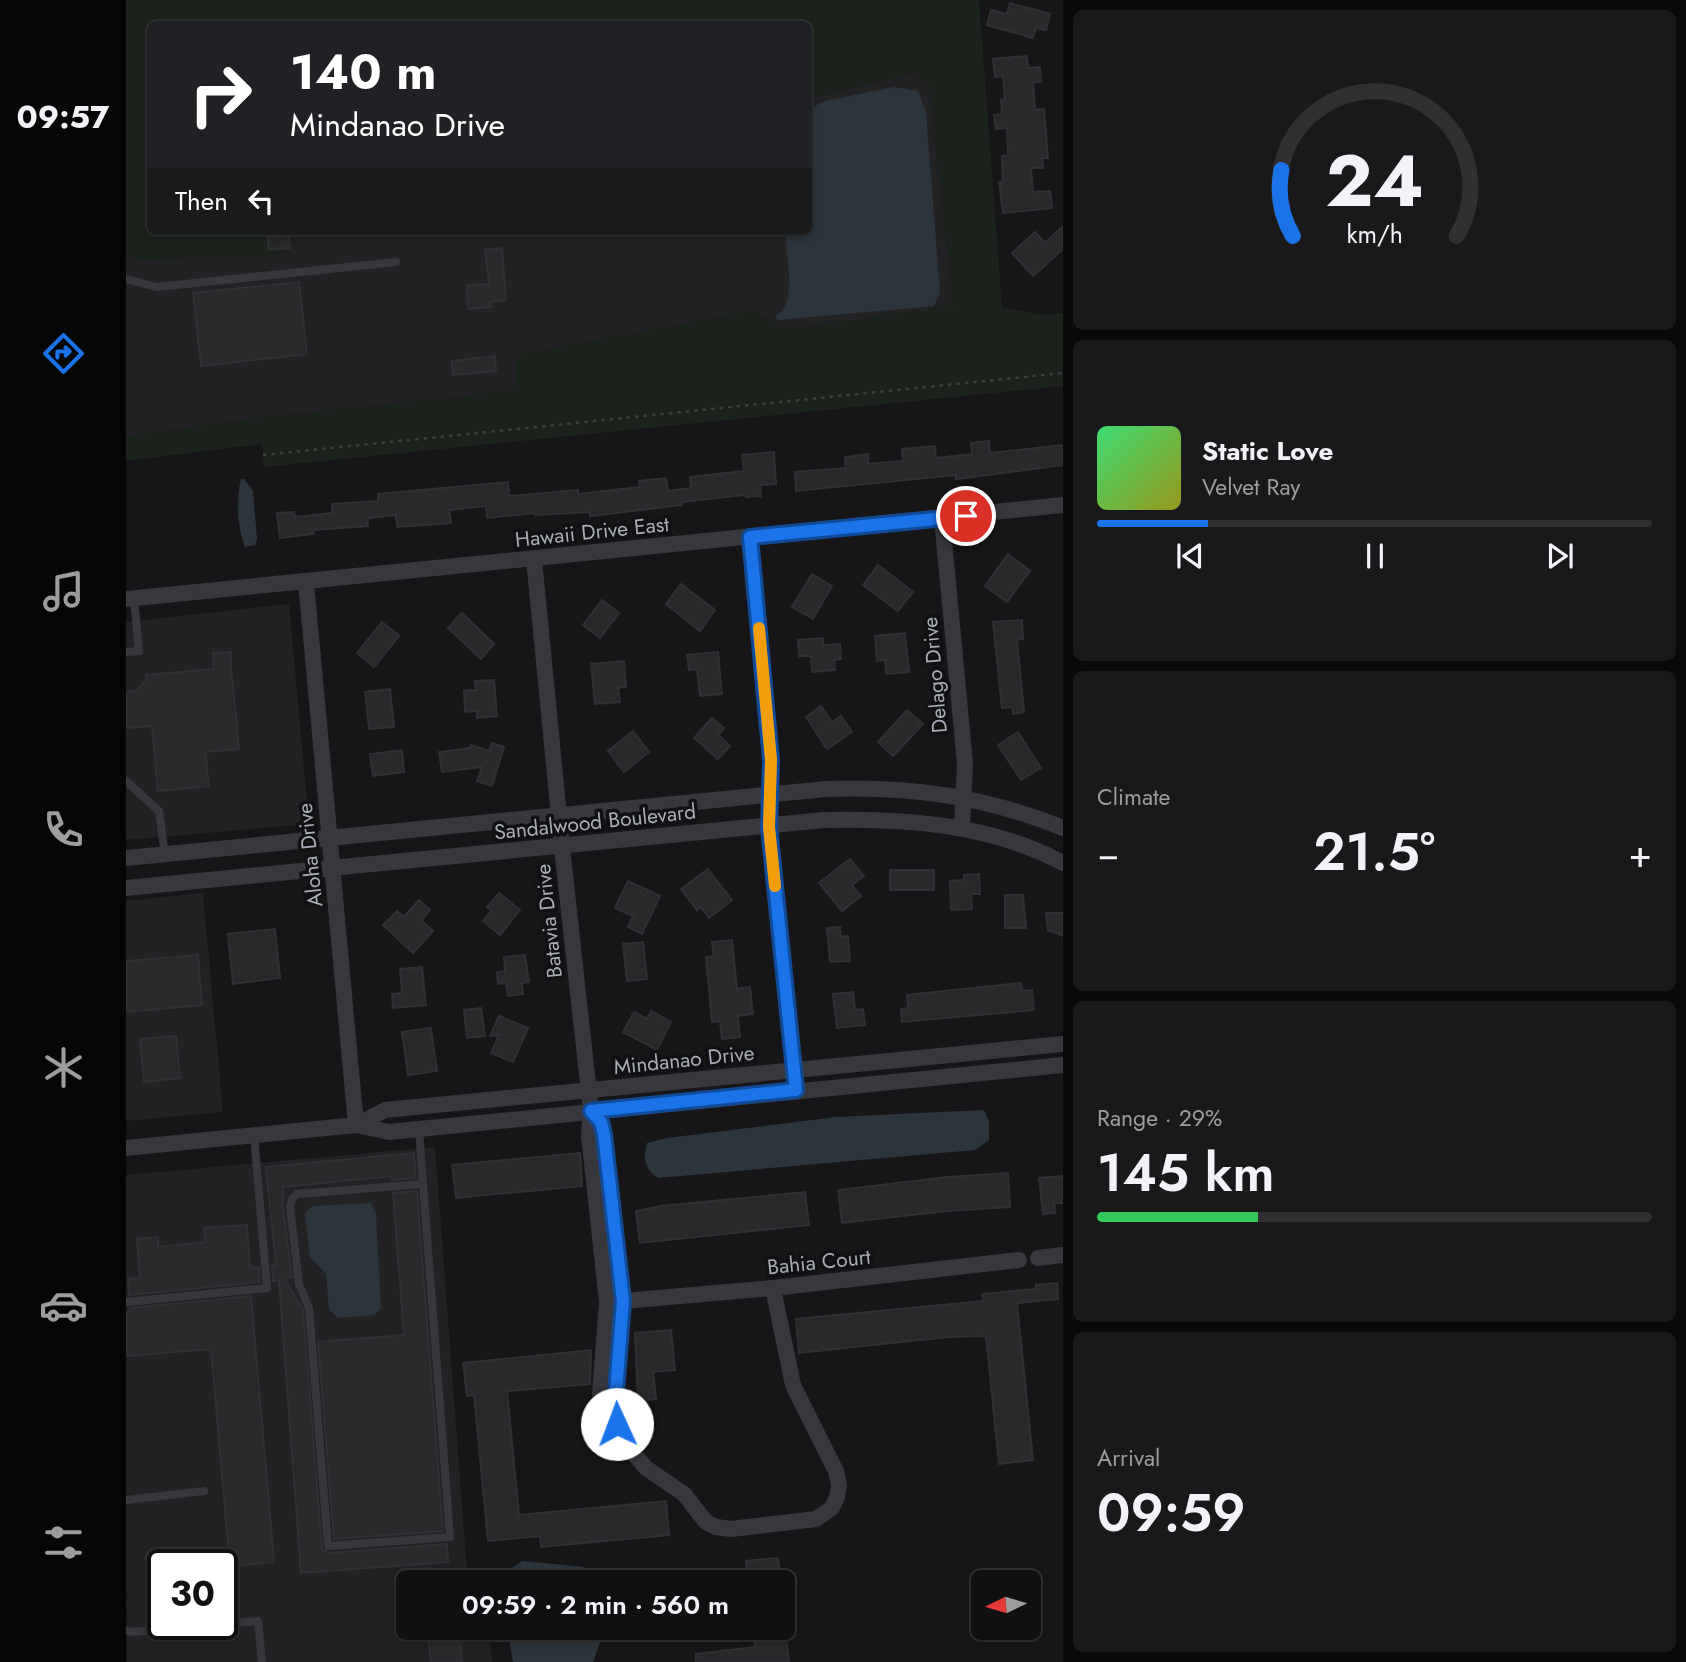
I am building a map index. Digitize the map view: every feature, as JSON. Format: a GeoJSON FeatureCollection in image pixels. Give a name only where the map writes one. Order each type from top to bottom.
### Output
{"type":"FeatureCollection","features":[{"type":"Feature","properties":{"kind":"street","name":"Hawaii Drive East"},"geometry":{"type":"LineString","coordinates":[[130,598],[1063,505]]}},
{"type":"Feature","properties":{"kind":"street","name":"Delago Drive"},"geometry":{"type":"LineString","coordinates":[[942,519],[965,763],[962,828]]}},
{"type":"Feature","properties":{"kind":"street"},"geometry":{"type":"LineString","coordinates":[[750,537],[771,760],[769,827],[796,1090]]}},
{"type":"Feature","properties":{"kind":"street","name":"Batavia Drive"},"geometry":{"type":"LineString","coordinates":[[534,559],[591,1111]]}},
{"type":"Feature","properties":{"kind":"street","name":"Aloha Drive"},"geometry":{"type":"LineString","coordinates":[[306,582],[356,1125]]}},
{"type":"Feature","properties":{"kind":"street","name":"Sandalwood Boulevard"},"geometry":{"type":"LineString","coordinates":[[126,858],[770,793],[866,788],[964,797],[1003,807],[1063,828]]}},
{"type":"Feature","properties":{"kind":"street","name":"Sandalwood Boulevard"},"geometry":{"type":"LineString","coordinates":[[126,888],[824,820],[911,821],[962,828],[1015,843],[1063,863]]}},
{"type":"Feature","properties":{"kind":"street"},"geometry":{"type":"LineString","coordinates":[[165,855],[172,883]]}},
{"type":"Feature","properties":{"kind":"street","name":"Mindanao Drive"},"geometry":{"type":"LineString","coordinates":[[356,1125],[385,1110],[1063,1044]]}},
{"type":"Feature","properties":{"kind":"street","name":"Mindanao Drive"},"geometry":{"type":"LineString","coordinates":[[126,1148],[356,1125],[389,1132],[1063,1065]]}},
{"type":"Feature","properties":{"kind":"street"},"geometry":{"type":"LineString","coordinates":[[591,1111],[601,1122],[604,1134],[623,1301],[614,1417]]}},
{"type":"Feature","properties":{"kind":"street"},"geometry":{"type":"LineString","coordinates":[[591,1111],[589,1135],[607,1302],[600,1394],[628,1447],[646,1468],[684,1494],[706,1522],[716,1527],[731,1529],[816,1519],[832,1508],[839,1485],[836,1471],[793,1385],[773,1288]]}},
{"type":"Feature","properties":{"kind":"street"},"geometry":{"type":"LineString","coordinates":[[1038,1258],[1063,1255]]}},
{"type":"Feature","properties":{"kind":"street","name":"Bahia Court"},"geometry":{"type":"LineString","coordinates":[[623,1301],[773,1288],[1019,1260]]}},
{"type":"Feature","properties":{"kind":"lane"},"geometry":{"type":"LineString","coordinates":[[126,279],[157,287],[396,262]]}},
{"type":"Feature","properties":{"kind":"lane"},"geometry":{"type":"LineString","coordinates":[[126,652],[139,651],[130,598]]}},
{"type":"Feature","properties":{"kind":"lane"},"geometry":{"type":"LineString","coordinates":[[126,781],[159,811],[165,855]]}},
{"type":"Feature","properties":{"kind":"lane"},"geometry":{"type":"LineString","coordinates":[[419,1129],[450,1537],[328,1546],[309,1308],[296,1284],[290,1207],[292,1199],[297,1194],[423,1184]]}},
{"type":"Feature","properties":{"kind":"lane"},"geometry":{"type":"LineString","coordinates":[[126,1302],[267,1288],[254,1135]]}},
{"type":"Feature","properties":{"kind":"lane"},"geometry":{"type":"LineString","coordinates":[[126,1500],[204,1491]]}},
{"type":"Feature","properties":{"kind":"lane"},"geometry":{"type":"LineString","coordinates":[[126,1631],[258,1621],[262,1662]]}},
{"type":"Feature","properties":{"kind":"path"},"geometry":{"type":"LineString","coordinates":[[263,455],[1063,373]]}},
{"type":"Feature","properties":{"kind":"shaded area"},"geometry":{"type":"Polygon","coordinates":[[[126,0],[979,0],[1002,307],[1042,315],[1063,313],[1063,386],[264,467],[262,444],[126,461],[126,437],[260,418],[516,391],[516,355],[755,311],[784,330],[954,305],[930,85],[913,73],[812,97],[812,21],[147,21],[147,235],[287,235],[289,250],[272,257],[139,260],[126,251],[126,0]]]}},
{"type":"Feature","properties":{"kind":"shaded area"},"geometry":{"type":"Polygon","coordinates":[[[913,73],[930,85],[954,306],[784,330],[755,311],[517,355],[516,391],[260,418],[126,437],[126,251],[139,260],[267,235],[812,235],[812,97],[913,73]]]}},
{"type":"Feature","properties":{"kind":"shaded area"},"geometry":{"type":"Polygon","coordinates":[[[894,87],[918,91],[926,112],[940,292],[934,306],[778,320],[775,316],[787,303],[789,294],[785,235],[812,235],[812,108],[825,101],[894,87]]]}},
{"type":"Feature","properties":{"kind":"shaded area"},"geometry":{"type":"Polygon","coordinates":[[[241,479],[244,479],[253,491],[257,539],[255,545],[245,547],[238,513],[241,479]]]}},
{"type":"Feature","properties":{"kind":"shaded area"},"geometry":{"type":"Polygon","coordinates":[[[289,604],[309,824],[126,840],[126,622],[289,604]]]}},
{"type":"Feature","properties":{"kind":"shaded area"},"geometry":{"type":"Polygon","coordinates":[[[203,893],[223,1112],[126,1121],[126,901],[203,893]]]}},
{"type":"Feature","properties":{"kind":"shaded area"},"geometry":{"type":"Polygon","coordinates":[[[984,1110],[989,1121],[989,1140],[975,1150],[658,1178],[647,1167],[645,1158],[647,1143],[667,1138],[836,1117],[984,1110]]]}},
{"type":"Feature","properties":{"kind":"shaded area"},"geometry":{"type":"Polygon","coordinates":[[[435,1147],[467,1570],[396,1570],[396,1640],[489,1640],[492,1662],[127,1662],[126,1175],[435,1147]]]}},
{"type":"Feature","properties":{"kind":"shaded area"},"geometry":{"type":"Polygon","coordinates":[[[371,1203],[376,1214],[381,1308],[374,1315],[338,1318],[329,1309],[326,1274],[310,1257],[305,1214],[312,1206],[371,1203]]]}},
{"type":"Feature","properties":{"kind":"shaded area"},"geometry":{"type":"Polygon","coordinates":[[[522,1561],[584,1567],[588,1570],[509,1570],[522,1561]]]}},
{"type":"Feature","properties":{"kind":"shaded area"},"geometry":{"type":"Polygon","coordinates":[[[509,1640],[601,1640],[593,1662],[513,1662],[509,1640]]]}},
{"type":"Feature","properties":{"kind":"building"},"geometry":{"type":"Polygon","coordinates":[[[1010,3],[1050,14],[1046,30],[1036,28],[1033,38],[987,25],[991,10],[1007,14],[1010,3]]]}},
{"type":"Feature","properties":{"kind":"building"},"geometry":{"type":"Polygon","coordinates":[[[1027,56],[1028,68],[1040,67],[1041,82],[1033,82],[1035,110],[1044,109],[1048,158],[1042,158],[1043,168],[1031,168],[1033,192],[1050,191],[1052,208],[1003,213],[999,182],[1003,182],[1002,156],[1008,155],[1007,128],[996,129],[994,115],[1002,114],[1001,100],[1005,99],[1003,76],[995,77],[993,59],[1027,56]]]}},
{"type":"Feature","properties":{"kind":"building"},"geometry":{"type":"Polygon","coordinates":[[[1063,226],[1063,249],[1033,276],[1012,253],[1035,232],[1045,243],[1063,226]]]}},
{"type":"Feature","properties":{"kind":"building"},"geometry":{"type":"Polygon","coordinates":[[[267,235],[288,235],[290,248],[269,250],[267,235]]]}},
{"type":"Feature","properties":{"kind":"building"},"geometry":{"type":"Polygon","coordinates":[[[502,248],[506,300],[490,302],[491,307],[468,309],[467,285],[489,284],[485,250],[502,248]]]}},
{"type":"Feature","properties":{"kind":"building"},"geometry":{"type":"Polygon","coordinates":[[[299,282],[307,354],[201,366],[193,293],[299,282]]]}},
{"type":"Feature","properties":{"kind":"building"},"geometry":{"type":"Polygon","coordinates":[[[495,356],[496,371],[453,375],[452,361],[495,356]]]}},
{"type":"Feature","properties":{"kind":"building"},"geometry":{"type":"Polygon","coordinates":[[[989,441],[990,453],[1063,445],[1063,465],[956,479],[956,475],[796,491],[795,472],[846,468],[845,457],[868,454],[868,464],[903,461],[902,449],[935,446],[936,458],[972,454],[971,443],[989,441]]]}},
{"type":"Feature","properties":{"kind":"building"},"geometry":{"type":"Polygon","coordinates":[[[774,452],[776,484],[760,485],[761,496],[745,495],[681,502],[682,505],[590,516],[590,512],[535,513],[487,518],[486,506],[449,510],[451,523],[397,527],[396,515],[368,518],[368,526],[313,530],[314,534],[280,538],[277,513],[294,512],[295,517],[332,513],[332,504],[378,501],[378,494],[508,482],[509,496],[578,490],[578,494],[640,487],[639,481],[666,478],[668,491],[691,488],[690,477],[744,471],[742,455],[774,452]]]}},
{"type":"Feature","properties":{"kind":"building"},"geometry":{"type":"Polygon","coordinates":[[[1008,554],[1030,571],[1007,602],[985,586],[1008,554]]]}},
{"type":"Feature","properties":{"kind":"building"},"geometry":{"type":"Polygon","coordinates":[[[878,565],[913,592],[898,611],[863,585],[878,565]]]}},
{"type":"Feature","properties":{"kind":"building"},"geometry":{"type":"Polygon","coordinates":[[[812,574],[832,586],[813,619],[792,607],[812,574]]]}},
{"type":"Feature","properties":{"kind":"building"},"geometry":{"type":"Polygon","coordinates":[[[681,584],[715,610],[700,631],[666,604],[681,584]]]}},
{"type":"Feature","properties":{"kind":"building"},"geometry":{"type":"Polygon","coordinates":[[[602,600],[619,613],[600,638],[583,625],[602,600]]]}},
{"type":"Feature","properties":{"kind":"building"},"geometry":{"type":"Polygon","coordinates":[[[462,613],[494,644],[481,659],[448,628],[462,613]]]}},
{"type":"Feature","properties":{"kind":"building"},"geometry":{"type":"Polygon","coordinates":[[[1022,620],[1023,639],[1017,640],[1024,712],[1013,714],[1012,707],[1002,708],[993,622],[1022,620]]]}},
{"type":"Feature","properties":{"kind":"building"},"geometry":{"type":"Polygon","coordinates":[[[382,622],[399,636],[374,667],[357,653],[382,622]]]}},
{"type":"Feature","properties":{"kind":"building"},"geometry":{"type":"Polygon","coordinates":[[[905,633],[909,672],[886,674],[885,660],[877,661],[875,636],[905,633]]]}},
{"type":"Feature","properties":{"kind":"building"},"geometry":{"type":"Polygon","coordinates":[[[823,638],[823,645],[840,644],[841,659],[834,660],[835,670],[812,672],[811,656],[799,656],[798,640],[823,638]]]}},
{"type":"Feature","properties":{"kind":"building"},"geometry":{"type":"Polygon","coordinates":[[[231,652],[239,749],[205,752],[209,786],[158,791],[152,726],[126,728],[126,692],[137,691],[146,680],[146,675],[214,669],[213,653],[231,652]]]}},
{"type":"Feature","properties":{"kind":"building"},"geometry":{"type":"Polygon","coordinates":[[[718,652],[722,694],[700,696],[697,669],[689,670],[687,655],[718,652]]]}},
{"type":"Feature","properties":{"kind":"building"},"geometry":{"type":"Polygon","coordinates":[[[624,661],[626,687],[618,688],[620,702],[595,704],[591,664],[624,661]]]}},
{"type":"Feature","properties":{"kind":"building"},"geometry":{"type":"Polygon","coordinates":[[[494,680],[497,716],[477,718],[477,711],[465,712],[464,691],[476,690],[475,681],[494,680]]]}},
{"type":"Feature","properties":{"kind":"building"},"geometry":{"type":"Polygon","coordinates":[[[390,689],[394,727],[369,729],[365,692],[390,689]]]}},
{"type":"Feature","properties":{"kind":"building"},"geometry":{"type":"Polygon","coordinates":[[[821,706],[832,722],[841,716],[852,732],[827,749],[806,717],[821,706]]]}},
{"type":"Feature","properties":{"kind":"building"},"geometry":{"type":"Polygon","coordinates":[[[907,710],[923,724],[893,756],[878,742],[907,710]]]}},
{"type":"Feature","properties":{"kind":"building"},"geometry":{"type":"Polygon","coordinates":[[[712,718],[724,728],[718,735],[730,746],[718,759],[694,738],[712,718]]]}},
{"type":"Feature","properties":{"kind":"building"},"geometry":{"type":"Polygon","coordinates":[[[633,731],[649,752],[624,772],[608,751],[633,731]]]}},
{"type":"Feature","properties":{"kind":"building"},"geometry":{"type":"Polygon","coordinates":[[[1018,732],[1041,768],[1021,780],[998,745],[1018,732]]]}},
{"type":"Feature","properties":{"kind":"building"},"geometry":{"type":"Polygon","coordinates":[[[492,743],[504,747],[492,786],[477,781],[482,767],[442,772],[439,752],[470,748],[471,745],[489,751],[492,743]]]}},
{"type":"Feature","properties":{"kind":"building"},"geometry":{"type":"Polygon","coordinates":[[[402,750],[404,772],[373,776],[370,754],[402,750]]]}},
{"type":"Feature","properties":{"kind":"building"},"geometry":{"type":"Polygon","coordinates":[[[850,859],[864,876],[852,885],[861,896],[842,911],[819,883],[850,859]]]}},
{"type":"Feature","properties":{"kind":"building"},"geometry":{"type":"Polygon","coordinates":[[[708,869],[732,900],[709,918],[701,907],[697,910],[681,889],[708,869]]]}},
{"type":"Feature","properties":{"kind":"building"},"geometry":{"type":"Polygon","coordinates":[[[890,870],[934,870],[934,890],[890,890],[890,870]]]}},
{"type":"Feature","properties":{"kind":"building"},"geometry":{"type":"Polygon","coordinates":[[[979,874],[980,894],[971,894],[972,909],[951,910],[950,881],[964,880],[964,875],[979,874]]]}},
{"type":"Feature","properties":{"kind":"building"},"geometry":{"type":"Polygon","coordinates":[[[628,881],[660,896],[642,934],[628,927],[633,916],[615,908],[628,881]]]}},
{"type":"Feature","properties":{"kind":"building"},"geometry":{"type":"Polygon","coordinates":[[[499,893],[520,910],[500,935],[483,921],[492,911],[487,907],[499,893]]]}},
{"type":"Feature","properties":{"kind":"building"},"geometry":{"type":"Polygon","coordinates":[[[1005,895],[1023,895],[1026,928],[1005,928],[1005,895]]]}},
{"type":"Feature","properties":{"kind":"building"},"geometry":{"type":"Polygon","coordinates":[[[419,900],[430,910],[421,920],[433,931],[413,953],[383,925],[397,911],[404,917],[419,900]]]}},
{"type":"Feature","properties":{"kind":"building"},"geometry":{"type":"Polygon","coordinates":[[[1046,913],[1063,913],[1063,936],[1048,930],[1046,913]]]}},
{"type":"Feature","properties":{"kind":"building"},"geometry":{"type":"Polygon","coordinates":[[[840,927],[841,937],[848,936],[850,961],[830,962],[827,928],[840,927]]]}},
{"type":"Feature","properties":{"kind":"building"},"geometry":{"type":"Polygon","coordinates":[[[275,929],[280,978],[233,984],[228,934],[275,929]]]}},
{"type":"Feature","properties":{"kind":"building"},"geometry":{"type":"Polygon","coordinates":[[[732,940],[737,989],[750,987],[753,1014],[738,1016],[740,1037],[722,1039],[720,1021],[712,1022],[706,957],[714,956],[712,942],[732,940]]]}},
{"type":"Feature","properties":{"kind":"building"},"geometry":{"type":"Polygon","coordinates":[[[643,942],[647,979],[627,981],[623,944],[643,942]]]}},
{"type":"Feature","properties":{"kind":"building"},"geometry":{"type":"Polygon","coordinates":[[[198,955],[202,1005],[126,1012],[126,961],[198,955]]]}},
{"type":"Feature","properties":{"kind":"building"},"geometry":{"type":"Polygon","coordinates":[[[525,955],[529,982],[522,983],[523,994],[508,996],[506,983],[498,984],[497,972],[505,971],[504,957],[525,955]]]}},
{"type":"Feature","properties":{"kind":"building"},"geometry":{"type":"Polygon","coordinates":[[[422,967],[426,1005],[393,1008],[392,994],[402,993],[400,969],[422,967]]]}},
{"type":"Feature","properties":{"kind":"building"},"geometry":{"type":"Polygon","coordinates":[[[1021,983],[1022,991],[1032,990],[1034,1010],[902,1022],[901,1009],[908,1008],[907,995],[1021,983]]]}},
{"type":"Feature","properties":{"kind":"building"},"geometry":{"type":"Polygon","coordinates":[[[853,992],[855,1010],[863,1009],[865,1025],[837,1028],[833,994],[853,992]]]}},
{"type":"Feature","properties":{"kind":"building"},"geometry":{"type":"Polygon","coordinates":[[[481,1008],[485,1036],[467,1038],[464,1010],[481,1008]]]}},
{"type":"Feature","properties":{"kind":"building"},"geometry":{"type":"Polygon","coordinates":[[[651,1011],[671,1022],[657,1050],[623,1032],[634,1012],[647,1019],[651,1011]]]}},
{"type":"Feature","properties":{"kind":"building"},"geometry":{"type":"Polygon","coordinates":[[[499,1016],[528,1028],[513,1062],[491,1053],[499,1035],[490,1036],[499,1016]]]}},
{"type":"Feature","properties":{"kind":"building"},"geometry":{"type":"Polygon","coordinates":[[[431,1028],[437,1071],[408,1075],[402,1032],[431,1028]]]}},
{"type":"Feature","properties":{"kind":"building"},"geometry":{"type":"Polygon","coordinates":[[[176,1036],[180,1078],[144,1082],[140,1039],[176,1036]]]}},
{"type":"Feature","properties":{"kind":"building"},"geometry":{"type":"Polygon","coordinates":[[[414,1153],[416,1178],[392,1180],[392,1176],[283,1187],[292,1277],[284,1278],[303,1310],[322,1549],[328,1553],[447,1544],[448,1562],[301,1573],[279,1280],[273,1281],[272,1265],[276,1265],[266,1167],[414,1153]]]}},
{"type":"Feature","properties":{"kind":"building"},"geometry":{"type":"Polygon","coordinates":[[[580,1153],[582,1186],[456,1198],[452,1165],[580,1153]]]}},
{"type":"Feature","properties":{"kind":"building"},"geometry":{"type":"Polygon","coordinates":[[[1008,1173],[1010,1207],[842,1223],[838,1190],[1008,1173]]]}},
{"type":"Feature","properties":{"kind":"building"},"geometry":{"type":"Polygon","coordinates":[[[1063,1176],[1063,1203],[1054,1203],[1055,1213],[1043,1214],[1039,1178],[1063,1176]]]}},
{"type":"Feature","properties":{"kind":"building"},"geometry":{"type":"Polygon","coordinates":[[[417,1191],[443,1531],[334,1539],[318,1342],[404,1335],[393,1193],[417,1191]]]}},
{"type":"Feature","properties":{"kind":"building"},"geometry":{"type":"Polygon","coordinates":[[[805,1192],[809,1225],[640,1243],[636,1211],[661,1206],[805,1192]]]}},
{"type":"Feature","properties":{"kind":"building"},"geometry":{"type":"Polygon","coordinates":[[[247,1225],[250,1268],[259,1267],[260,1282],[129,1295],[128,1279],[140,1278],[137,1239],[158,1237],[158,1247],[205,1242],[204,1228],[247,1225]]]}},
{"type":"Feature","properties":{"kind":"building"},"geometry":{"type":"Polygon","coordinates":[[[1057,1283],[1058,1299],[1017,1303],[1033,1460],[999,1464],[986,1336],[948,1337],[799,1353],[796,1319],[983,1301],[982,1294],[1036,1289],[1036,1285],[1057,1283]]]}},
{"type":"Feature","properties":{"kind":"building"},"geometry":{"type":"Polygon","coordinates":[[[251,1296],[274,1562],[238,1565],[238,1549],[229,1549],[211,1349],[126,1356],[126,1312],[130,1312],[130,1308],[251,1296]]]}},
{"type":"Feature","properties":{"kind":"building"},"geometry":{"type":"Polygon","coordinates":[[[671,1330],[675,1370],[653,1372],[656,1399],[638,1401],[635,1333],[671,1330]]]}},
{"type":"Feature","properties":{"kind":"building"},"geometry":{"type":"Polygon","coordinates":[[[591,1350],[590,1384],[507,1391],[519,1515],[666,1501],[669,1535],[541,1547],[540,1536],[488,1541],[474,1395],[467,1396],[463,1363],[591,1350]]]}},
{"type":"Feature","properties":{"kind":"building"},"geometry":{"type":"Polygon","coordinates":[[[778,1558],[780,1570],[747,1570],[746,1561],[778,1558]]]}},
{"type":"Feature","properties":{"kind":"building"},"geometry":{"type":"Polygon","coordinates":[[[428,1640],[459,1640],[462,1662],[431,1662],[428,1640]]]}},
{"type":"Feature","properties":{"kind":"building"},"geometry":{"type":"Polygon","coordinates":[[[754,1640],[786,1640],[789,1662],[696,1662],[696,1654],[755,1647],[754,1640]]]}},
{"type":"Feature","properties":{"kind":"slow traffic"},"geometry":{"type":"LineString","coordinates":[[759,628],[771,760],[769,827],[775,886]]}},
{"type":"Feature","properties":{"kind":"route"},"geometry":{"type":"LineString","coordinates":[[617,1424],[614,1417],[623,1301],[604,1134],[601,1122],[591,1111],[796,1090],[769,827],[771,760],[750,537],[966,516]]}}]}
